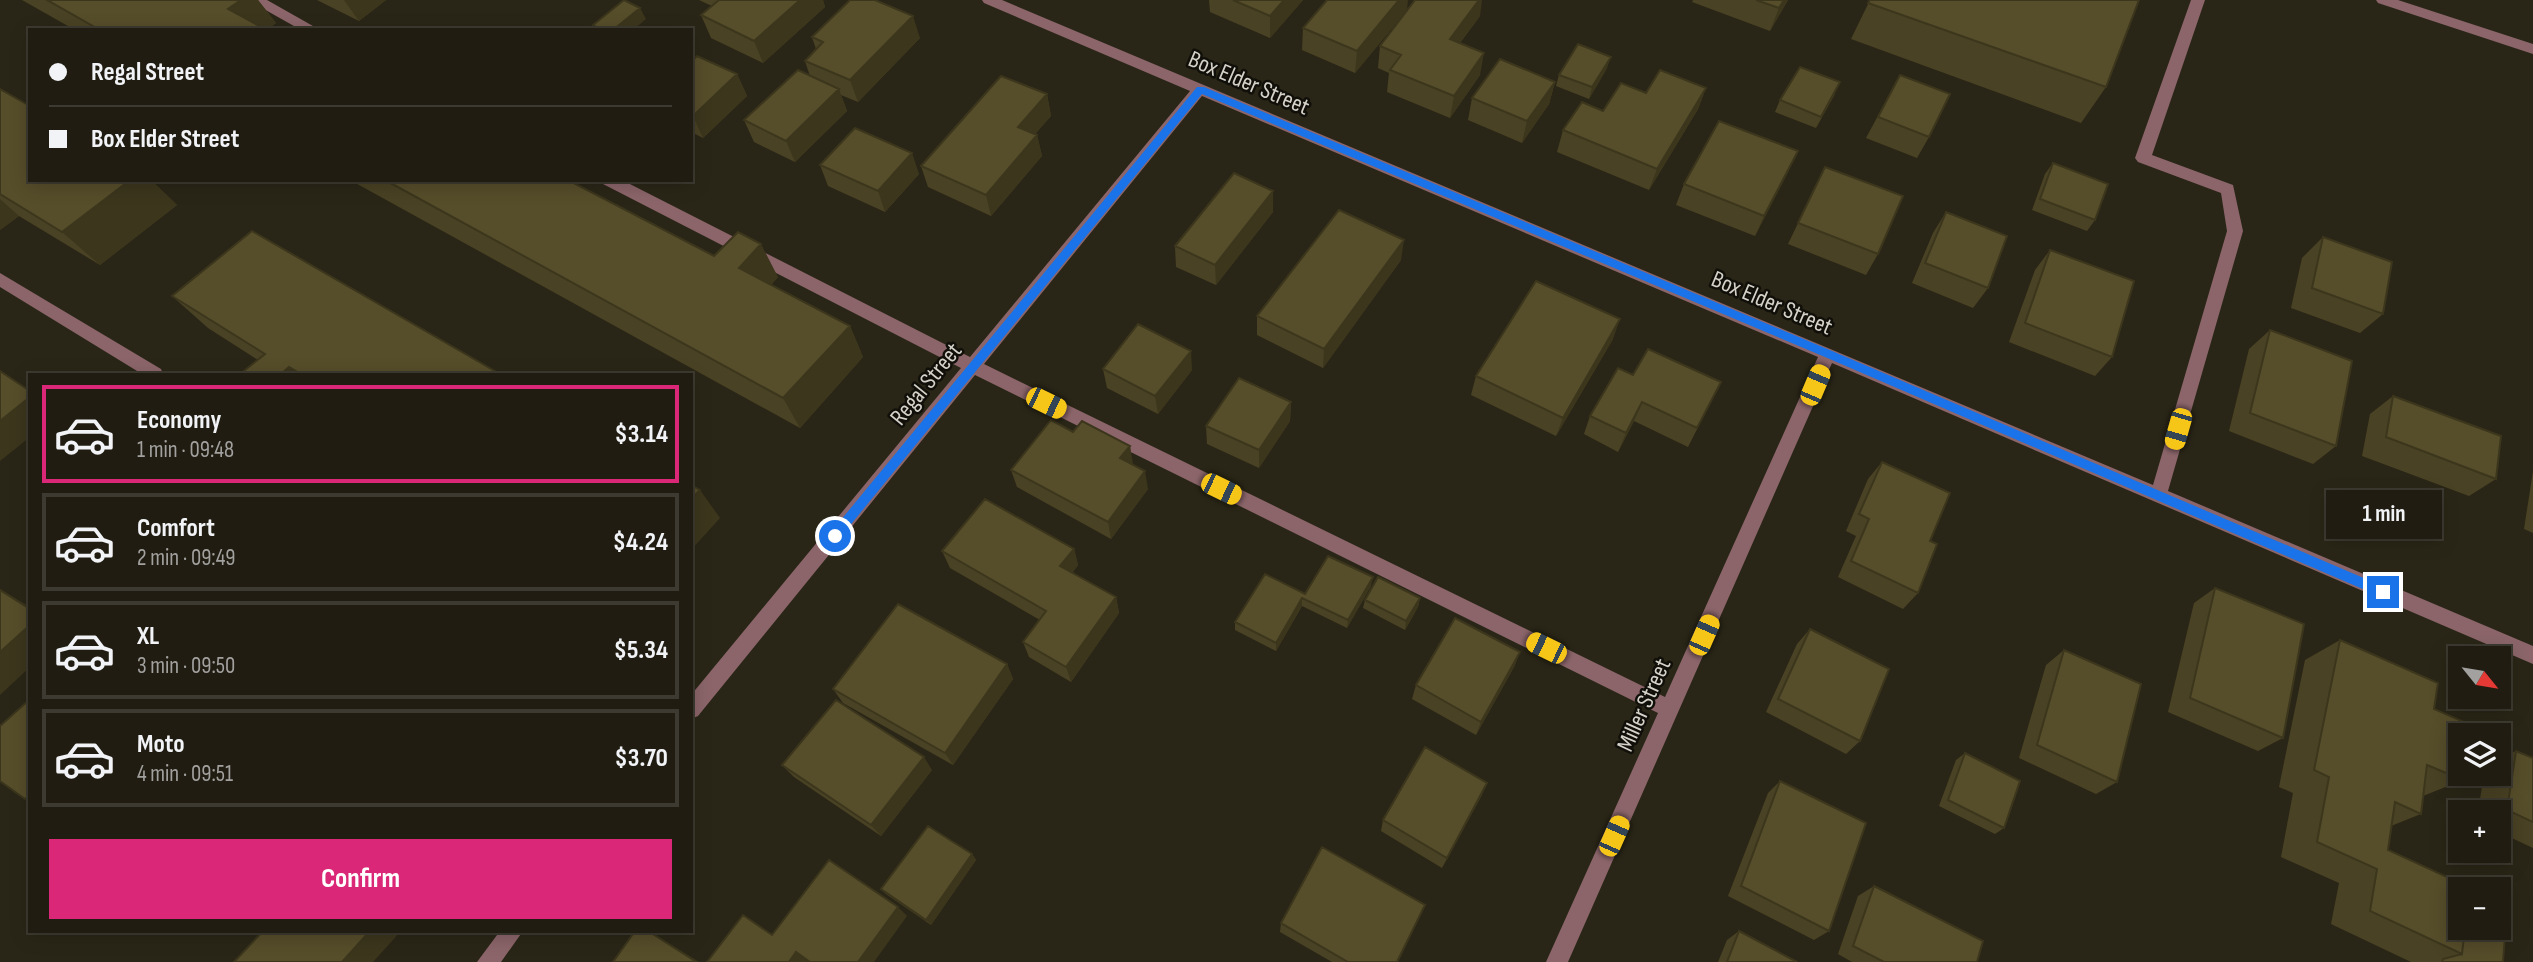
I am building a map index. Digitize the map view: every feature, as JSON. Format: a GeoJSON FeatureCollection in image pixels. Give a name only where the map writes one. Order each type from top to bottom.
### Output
{"type":"FeatureCollection","features":[{"type":"Feature","properties":{"kind":"street"},"geometry":{"type":"LineString","coordinates":[[255,0],[309,28]]}},
{"type":"Feature","properties":{"kind":"street","name":"Box Elder Street"},"geometry":{"type":"LineString","coordinates":[[989,0],[2533,655]]}},
{"type":"Feature","properties":{"kind":"street"},"geometry":{"type":"LineString","coordinates":[[2158,496],[2235,231],[2228,189],[2143,158],[2198,0]]}},
{"type":"Feature","properties":{"kind":"street"},"geometry":{"type":"LineString","coordinates":[[2383,0],[2533,50]]}},
{"type":"Feature","properties":{"kind":"street","name":"Regal Street"},"geometry":{"type":"LineString","coordinates":[[693,705],[974,367],[1200,89]]}},
{"type":"Feature","properties":{"kind":"street"},"geometry":{"type":"LineString","coordinates":[[612,182],[974,367],[1671,710]]}},
{"type":"Feature","properties":{"kind":"street"},"geometry":{"type":"LineString","coordinates":[[0,279],[153,373]]}},
{"type":"Feature","properties":{"kind":"street","name":"Miller Street"},"geometry":{"type":"LineString","coordinates":[[1557,962],[1828,354]]}},
{"type":"Feature","properties":{"kind":"street"},"geometry":{"type":"LineString","coordinates":[[488,962],[511,933]]}},
{"type":"Feature","properties":{"kind":"building"},"geometry":{"type":"Polygon","coordinates":[[[47,0],[241,0],[228,9],[263,28],[96,28],[47,0]]]}},
{"type":"Feature","properties":{"kind":"building"},"geometry":{"type":"Polygon","coordinates":[[[624,0],[640,8],[615,28],[598,28],[593,25],[624,0]]]}},
{"type":"Feature","properties":{"kind":"building"},"geometry":{"type":"Polygon","coordinates":[[[719,0],[800,0],[754,41],[701,15],[719,0]]]}},
{"type":"Feature","properties":{"kind":"building"},"geometry":{"type":"Polygon","coordinates":[[[850,0],[875,0],[913,16],[850,80],[805,61],[823,42],[812,37],[850,0]]]}},
{"type":"Feature","properties":{"kind":"building"},"geometry":{"type":"Polygon","coordinates":[[[1233,0],[1284,0],[1270,16],[1233,0]]]}},
{"type":"Feature","properties":{"kind":"building"},"geometry":{"type":"Polygon","coordinates":[[[1327,0],[1399,0],[1357,51],[1303,28],[1327,0]]]}},
{"type":"Feature","properties":{"kind":"building"},"geometry":{"type":"Polygon","coordinates":[[[1415,0],[1479,0],[1450,39],[1484,53],[1454,96],[1390,70],[1401,55],[1380,46],[1415,0]]]}},
{"type":"Feature","properties":{"kind":"building"},"geometry":{"type":"Polygon","coordinates":[[[1756,0],[1784,0],[1779,8],[1756,0]]]}},
{"type":"Feature","properties":{"kind":"building"},"geometry":{"type":"Polygon","coordinates":[[[1870,0],[2139,0],[2106,87],[1868,3],[1870,0]]]}},
{"type":"Feature","properties":{"kind":"building"},"geometry":{"type":"Polygon","coordinates":[[[1578,44],[1611,57],[1592,87],[1559,75],[1578,44]]]}},
{"type":"Feature","properties":{"kind":"building"},"geometry":{"type":"Polygon","coordinates":[[[697,56],[737,74],[693,116],[693,60],[697,56]]]}},
{"type":"Feature","properties":{"kind":"building"},"geometry":{"type":"Polygon","coordinates":[[[1500,59],[1555,82],[1527,121],[1472,98],[1500,59]]]}},
{"type":"Feature","properties":{"kind":"building"},"geometry":{"type":"Polygon","coordinates":[[[1800,67],[1840,82],[1821,117],[1780,100],[1800,67]]]}},
{"type":"Feature","properties":{"kind":"building"},"geometry":{"type":"Polygon","coordinates":[[[798,70],[839,89],[786,141],[744,120],[798,70]]]}},
{"type":"Feature","properties":{"kind":"building"},"geometry":{"type":"Polygon","coordinates":[[[1660,70],[1706,88],[1657,169],[1563,130],[1582,102],[1603,111],[1621,83],[1646,93],[1660,70]]]}},
{"type":"Feature","properties":{"kind":"building"},"geometry":{"type":"Polygon","coordinates":[[[1900,75],[1950,94],[1929,137],[1878,117],[1900,75]]]}},
{"type":"Feature","properties":{"kind":"building"},"geometry":{"type":"Polygon","coordinates":[[[1001,76],[1047,94],[1018,127],[1037,135],[986,195],[921,166],[1001,76]]]}},
{"type":"Feature","properties":{"kind":"building"},"geometry":{"type":"Polygon","coordinates":[[[0,89],[28,105],[28,182],[127,182],[62,232],[0,194],[0,89]]]}},
{"type":"Feature","properties":{"kind":"building"},"geometry":{"type":"Polygon","coordinates":[[[1719,121],[1798,151],[1764,216],[1684,184],[1719,121]]]}},
{"type":"Feature","properties":{"kind":"building"},"geometry":{"type":"Polygon","coordinates":[[[855,128],[912,153],[878,191],[820,165],[855,128]]]}},
{"type":"Feature","properties":{"kind":"building"},"geometry":{"type":"Polygon","coordinates":[[[2053,163],[2108,184],[2095,220],[2040,199],[2053,163]]]}},
{"type":"Feature","properties":{"kind":"building"},"geometry":{"type":"Polygon","coordinates":[[[1825,167],[1903,196],[1878,254],[1798,223],[1825,167]]]}},
{"type":"Feature","properties":{"kind":"building"},"geometry":{"type":"Polygon","coordinates":[[[1234,173],[1273,191],[1215,265],[1175,246],[1234,173]]]}},
{"type":"Feature","properties":{"kind":"building"},"geometry":{"type":"Polygon","coordinates":[[[389,182],[572,182],[714,256],[738,232],[761,244],[739,268],[850,326],[783,398],[389,182]]]}},
{"type":"Feature","properties":{"kind":"building"},"geometry":{"type":"Polygon","coordinates":[[[1339,210],[1404,240],[1324,349],[1257,316],[1339,210]]]}},
{"type":"Feature","properties":{"kind":"building"},"geometry":{"type":"Polygon","coordinates":[[[1946,212],[2007,236],[1988,288],[1925,263],[1946,212]]]}},
{"type":"Feature","properties":{"kind":"building"},"geometry":{"type":"Polygon","coordinates":[[[252,231],[498,373],[299,373],[289,367],[282,373],[241,373],[265,354],[172,296],[252,231]]]}},
{"type":"Feature","properties":{"kind":"building"},"geometry":{"type":"Polygon","coordinates":[[[2323,237],[2392,262],[2383,314],[2312,288],[2323,237]]]}},
{"type":"Feature","properties":{"kind":"building"},"geometry":{"type":"Polygon","coordinates":[[[2050,250],[2134,281],[2112,357],[2025,323],[2050,250]]]}},
{"type":"Feature","properties":{"kind":"building"},"geometry":{"type":"Polygon","coordinates":[[[1536,281],[1620,319],[1563,418],[1476,376],[1536,281]]]}},
{"type":"Feature","properties":{"kind":"building"},"geometry":{"type":"Polygon","coordinates":[[[1138,324],[1191,351],[1155,396],[1103,369],[1138,324]]]}},
{"type":"Feature","properties":{"kind":"building"},"geometry":{"type":"Polygon","coordinates":[[[2270,330],[2352,361],[2336,446],[2250,413],[2270,330]]]}},
{"type":"Feature","properties":{"kind":"building"},"geometry":{"type":"Polygon","coordinates":[[[1648,349],[1721,382],[1697,428],[1642,402],[1626,433],[1590,416],[1618,368],[1633,375],[1648,349]]]}},
{"type":"Feature","properties":{"kind":"building"},"geometry":{"type":"Polygon","coordinates":[[[0,371],[28,390],[28,399],[0,421],[0,371]]]}},
{"type":"Feature","properties":{"kind":"building"},"geometry":{"type":"Polygon","coordinates":[[[1239,378],[1291,402],[1259,450],[1206,426],[1239,378]]]}},
{"type":"Feature","properties":{"kind":"building"},"geometry":{"type":"Polygon","coordinates":[[[2393,396],[2501,436],[2496,479],[2386,437],[2393,396]]]}},
{"type":"Feature","properties":{"kind":"building"},"geometry":{"type":"Polygon","coordinates":[[[1051,420],[1073,432],[1082,421],[1130,446],[1120,458],[1145,471],[1108,522],[1011,470],[1051,420]]]}},
{"type":"Feature","properties":{"kind":"building"},"geometry":{"type":"Polygon","coordinates":[[[1882,462],[1950,493],[1930,541],[1937,544],[1918,593],[1851,561],[1869,519],[1859,514],[1882,462]]]}},
{"type":"Feature","properties":{"kind":"building"},"geometry":{"type":"Polygon","coordinates":[[[693,486],[700,490],[693,497],[693,486]]]}},
{"type":"Feature","properties":{"kind":"building"},"geometry":{"type":"Polygon","coordinates":[[[985,499],[1074,549],[1060,566],[1116,597],[1066,667],[1023,642],[1046,611],[942,551],[985,499]]]}},
{"type":"Feature","properties":{"kind":"building"},"geometry":{"type":"Polygon","coordinates":[[[1328,556],[1373,577],[1348,620],[1302,598],[1276,643],[1235,622],[1265,574],[1305,594],[1328,556]]]}},
{"type":"Feature","properties":{"kind":"building"},"geometry":{"type":"Polygon","coordinates":[[[1378,577],[1420,598],[1406,621],[1365,600],[1378,577]]]}},
{"type":"Feature","properties":{"kind":"building"},"geometry":{"type":"Polygon","coordinates":[[[2215,588],[2304,624],[2283,738],[2190,698],[2215,588]]]}},
{"type":"Feature","properties":{"kind":"building"},"geometry":{"type":"Polygon","coordinates":[[[0,590],[28,608],[28,627],[0,652],[0,590]]]}},
{"type":"Feature","properties":{"kind":"building"},"geometry":{"type":"Polygon","coordinates":[[[898,604],[1007,664],[945,753],[833,689],[898,604]]]}},
{"type":"Feature","properties":{"kind":"building"},"geometry":{"type":"Polygon","coordinates":[[[1455,618],[1520,652],[1481,722],[1416,685],[1455,618]]]}},
{"type":"Feature","properties":{"kind":"building"},"geometry":{"type":"Polygon","coordinates":[[[1810,629],[1889,669],[1860,741],[1778,699],[1810,629]]]}},
{"type":"Feature","properties":{"kind":"building"},"geometry":{"type":"Polygon","coordinates":[[[2340,640],[2438,683],[2434,709],[2466,723],[2448,723],[2448,774],[2427,765],[2421,814],[2395,802],[2388,850],[2448,877],[2448,940],[2464,940],[2462,954],[2370,911],[2377,869],[2317,842],[2329,777],[2314,770],[2340,640]]]}},
{"type":"Feature","properties":{"kind":"building"},"geometry":{"type":"Polygon","coordinates":[[[2064,650],[2141,684],[2117,782],[2037,745],[2064,650]]]}},
{"type":"Feature","properties":{"kind":"building"},"geometry":{"type":"Polygon","coordinates":[[[836,700],[924,757],[871,825],[782,765],[836,700]]]}},
{"type":"Feature","properties":{"kind":"building"},"geometry":{"type":"Polygon","coordinates":[[[28,701],[28,797],[25,799],[0,781],[0,726],[28,701]]]}},
{"type":"Feature","properties":{"kind":"building"},"geometry":{"type":"Polygon","coordinates":[[[1425,747],[1487,783],[1447,858],[1383,820],[1425,747]]]}},
{"type":"Feature","properties":{"kind":"building"},"geometry":{"type":"Polygon","coordinates":[[[2516,751],[2533,758],[2533,822],[2511,812],[2511,800],[2509,800],[2516,751]]]}},
{"type":"Feature","properties":{"kind":"building"},"geometry":{"type":"Polygon","coordinates":[[[1965,753],[2020,781],[2004,828],[1948,800],[1965,753]]]}},
{"type":"Feature","properties":{"kind":"building"},"geometry":{"type":"Polygon","coordinates":[[[1780,781],[1866,823],[1829,931],[1741,886],[1780,781]]]}},
{"type":"Feature","properties":{"kind":"building"},"geometry":{"type":"Polygon","coordinates":[[[928,826],[972,854],[926,920],[881,889],[928,826]]]}},
{"type":"Feature","properties":{"kind":"building"},"geometry":{"type":"Polygon","coordinates":[[[1322,847],[1425,905],[1397,962],[1348,962],[1281,923],[1322,847]]]}},
{"type":"Feature","properties":{"kind":"building"},"geometry":{"type":"Polygon","coordinates":[[[829,860],[898,907],[858,962],[810,962],[796,952],[789,962],[707,962],[743,915],[772,935],[829,860]]]}},
{"type":"Feature","properties":{"kind":"building"},"geometry":{"type":"Polygon","coordinates":[[[1874,886],[1983,941],[1977,962],[1884,962],[1853,946],[1874,886]]]}},
{"type":"Feature","properties":{"kind":"building"},"geometry":{"type":"Polygon","coordinates":[[[1739,931],[1797,962],[1727,962],[1739,931]]]}},
{"type":"Feature","properties":{"kind":"building"},"geometry":{"type":"Polygon","coordinates":[[[261,933],[368,933],[342,962],[234,962],[261,933]]]}},
{"type":"Feature","properties":{"kind":"building"},"geometry":{"type":"Polygon","coordinates":[[[634,933],[651,933],[695,961],[694,962],[613,962],[634,933]]]}},
{"type":"Feature","properties":{"kind":"building"},"geometry":{"type":"Polygon","coordinates":[[[2464,940],[2505,940],[2503,962],[2442,962],[2443,959],[2462,954],[2464,940]]]}},
{"type":"Feature","properties":{"kind":"route"},"geometry":{"type":"LineString","coordinates":[[835,536],[1200,89],[2383,592]]}}]}
